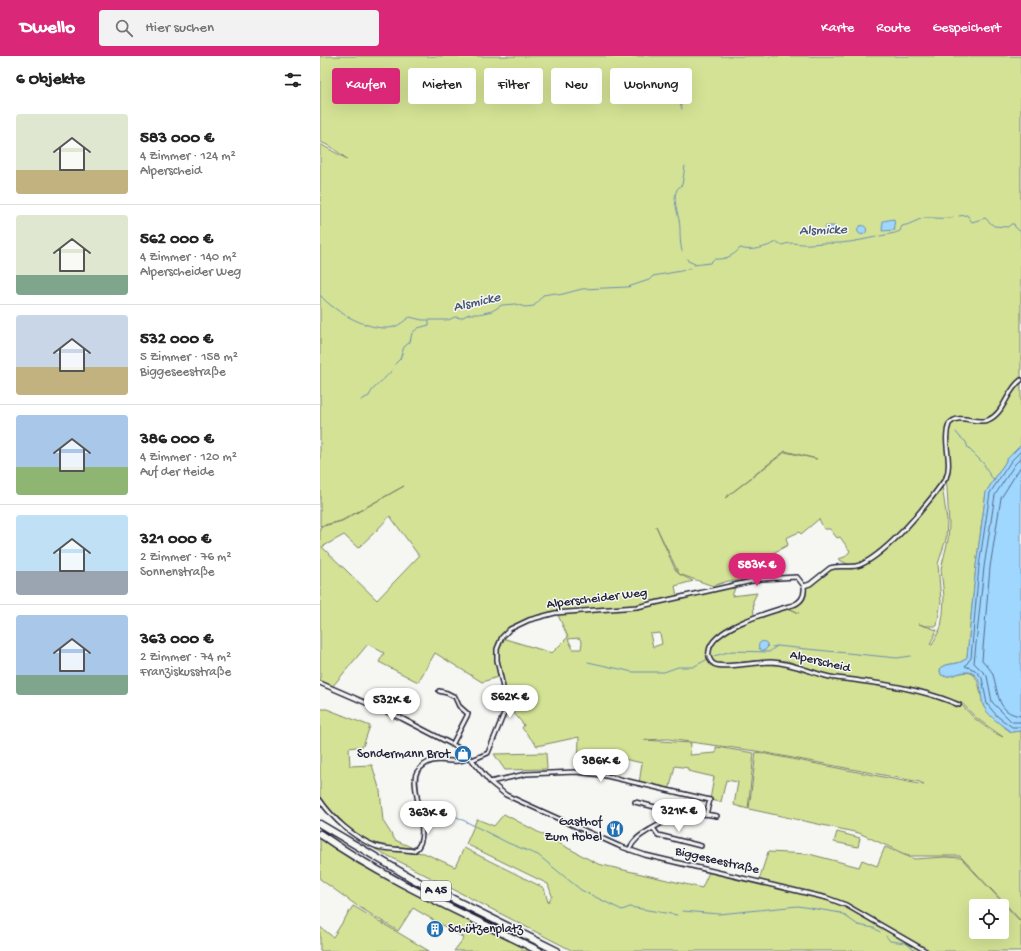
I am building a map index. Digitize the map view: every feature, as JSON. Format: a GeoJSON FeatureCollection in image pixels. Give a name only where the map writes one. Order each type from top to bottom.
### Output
{"type":"FeatureCollection","features":[{"type":"Feature","properties":{"kind":"highway","name":"A 45"},"geometry":{"type":"LineString","coordinates":[[320,824],[413,879],[557,951]]}},
{"type":"Feature","properties":{"kind":"highway","name":"A 45"},"geometry":{"type":"LineString","coordinates":[[320,834],[336,845],[412,888],[539,951]]}},
{"type":"Feature","properties":{"kind":"street"},"geometry":{"type":"LineString","coordinates":[[804,586],[810,584],[830,568],[848,568],[861,564],[878,553],[893,540],[946,478],[948,468],[946,436],[949,424],[957,419],[983,421],[993,417],[999,412],[1013,386],[1021,380]]}},
{"type":"Feature","properties":{"kind":"street","name":"Alperscheider Weg"},"geometry":{"type":"LineString","coordinates":[[472,760],[488,753],[507,706],[497,660],[497,649],[502,637],[510,629],[530,620],[554,613],[637,607],[761,579],[792,576],[797,577],[804,586]]}},
{"type":"Feature","properties":{"kind":"street","name":"Alperscheid"},"geometry":{"type":"LineString","coordinates":[[804,586],[804,595],[798,603],[752,618],[716,638],[709,650],[709,656],[712,663],[723,666],[753,662],[791,664],[831,677],[920,691],[959,705]]}},
{"type":"Feature","properties":{"kind":"street","name":"Biggeseestraße"},"geometry":{"type":"LineString","coordinates":[[320,683],[401,718],[452,745],[469,756],[490,782],[506,795],[629,850],[827,898],[846,905],[926,951]]}},
{"type":"Feature","properties":{"kind":"street"},"geometry":{"type":"LineString","coordinates":[[439,691],[455,697],[459,706],[468,714],[452,745]]}},
{"type":"Feature","properties":{"kind":"street"},"geometry":{"type":"LineString","coordinates":[[320,800],[330,815],[365,841],[376,846],[413,850],[418,847],[421,840],[420,811],[414,781],[417,772],[435,759],[460,761],[469,756]]}},
{"type":"Feature","properties":{"kind":"street"},"geometry":{"type":"LineString","coordinates":[[490,782],[526,774],[576,772],[602,776],[710,800],[706,814]]}},
{"type":"Feature","properties":{"kind":"street"},"geometry":{"type":"LineString","coordinates":[[635,802],[659,808],[673,818]]}},
{"type":"Feature","properties":{"kind":"street"},"geometry":{"type":"LineString","coordinates":[[629,850],[634,840],[653,828],[679,815],[706,814],[717,816]]}},
{"type":"Feature","properties":{"kind":"street"},"geometry":{"type":"LineString","coordinates":[[653,828],[658,836],[701,846]]}},
{"type":"Feature","properties":{"kind":"green space"},"geometry":{"type":"Polygon","coordinates":[[[320,56],[1021,56],[1021,445],[1008,458],[986,492],[976,566],[967,657],[961,662],[941,667],[940,672],[945,677],[966,672],[974,675],[977,679],[984,707],[989,714],[1011,732],[1021,731],[1021,921],[1009,908],[1009,899],[1000,899],[960,856],[909,856],[859,833],[749,809],[756,752],[924,785],[920,782],[756,751],[668,739],[644,740],[691,743],[690,755],[716,753],[716,747],[754,753],[748,809],[734,805],[738,782],[726,780],[721,802],[710,800],[714,777],[688,771],[688,768],[675,766],[669,791],[639,784],[642,763],[615,757],[610,777],[578,772],[579,737],[537,746],[522,728],[524,725],[508,706],[498,660],[498,650],[502,638],[552,653],[568,637],[557,613],[637,608],[710,590],[735,588],[732,596],[757,593],[753,601],[754,616],[736,626],[769,613],[788,608],[799,613],[789,608],[800,602],[807,586],[814,583],[825,572],[832,568],[856,567],[882,553],[904,532],[942,485],[947,520],[946,539],[938,564],[941,601],[937,626],[925,626],[937,630],[930,644],[932,645],[941,627],[943,614],[944,597],[941,569],[948,540],[949,524],[946,471],[941,482],[932,494],[899,533],[875,554],[857,565],[851,566],[838,559],[845,557],[850,551],[840,537],[837,538],[830,529],[824,529],[819,519],[801,534],[799,532],[786,538],[788,545],[773,553],[777,566],[766,568],[767,576],[741,581],[728,581],[713,586],[679,574],[693,581],[675,586],[677,596],[646,604],[622,608],[565,611],[546,614],[529,618],[514,625],[503,635],[497,649],[497,659],[501,676],[482,682],[435,653],[418,682],[379,662],[384,653],[368,644],[332,687],[320,682],[320,527],[342,521],[404,486],[341,521],[320,526],[320,144],[347,159],[330,146],[320,142],[320,56]],[[785,451],[725,498],[785,452],[817,459],[785,451]],[[390,516],[358,548],[344,535],[322,547],[377,600],[419,556],[390,516]],[[656,526],[675,569],[679,574],[656,526]],[[725,632],[715,638],[708,646],[709,660],[716,667],[752,664],[786,665],[830,677],[921,691],[961,704],[975,719],[993,732],[1003,737],[976,718],[962,703],[922,691],[832,677],[788,661],[753,661],[720,665],[713,662],[710,656],[713,642],[725,632]],[[660,633],[650,634],[653,647],[662,644],[660,633]],[[579,638],[568,639],[573,649],[581,649],[582,642],[579,638]]]}},
{"type":"Feature","properties":{"kind":"green space"},"geometry":{"type":"Polygon","coordinates":[[[320,709],[327,709],[370,726],[363,746],[349,748],[350,766],[372,765],[380,791],[383,821],[395,840],[413,848],[383,845],[362,837],[338,818],[320,797],[320,709]]]}},
{"type":"Feature","properties":{"kind":"green space"},"geometry":{"type":"Polygon","coordinates":[[[546,753],[547,769],[505,770],[494,754],[546,753]]]}},
{"type":"Feature","properties":{"kind":"green space"},"geometry":{"type":"Polygon","coordinates":[[[504,814],[598,864],[702,888],[709,872],[827,899],[845,907],[922,951],[573,951],[375,849],[424,853],[455,867],[464,848],[544,888],[548,902],[552,896],[548,884],[466,844],[477,819],[494,826],[504,814]]]}},
{"type":"Feature","properties":{"kind":"green space"},"geometry":{"type":"Polygon","coordinates":[[[837,832],[860,838],[858,847],[834,842],[837,832]]]}},
{"type":"Feature","properties":{"kind":"green space"},"geometry":{"type":"Polygon","coordinates":[[[320,838],[358,864],[530,951],[454,951],[464,938],[413,908],[398,931],[356,905],[320,879],[320,838]]]}},
{"type":"Feature","properties":{"kind":"green space"},"geometry":{"type":"Polygon","coordinates":[[[885,847],[914,859],[945,857],[961,858],[999,899],[969,899],[969,939],[1009,939],[1009,909],[1021,922],[1021,951],[929,951],[847,903],[827,896],[759,880],[768,852],[809,854],[859,867],[862,860],[877,866],[885,847]]]}},
{"type":"Feature","properties":{"kind":"green space"},"geometry":{"type":"Polygon","coordinates":[[[353,906],[429,951],[320,951],[320,927],[333,937],[353,906]]]}},
{"type":"Feature","properties":{"kind":"water"},"geometry":{"type":"Polygon","coordinates":[[[894,219],[895,230],[882,231],[883,221],[894,219]]]}},
{"type":"Feature","properties":{"kind":"water"},"geometry":{"type":"Polygon","coordinates":[[[862,225],[867,230],[862,235],[857,230],[862,225]]]}},
{"type":"Feature","properties":{"kind":"water"},"geometry":{"type":"Polygon","coordinates":[[[826,226],[834,226],[836,231],[826,234],[824,232],[826,226]]]}},
{"type":"Feature","properties":{"kind":"water"},"geometry":{"type":"Polygon","coordinates":[[[1021,445],[1021,731],[1011,732],[996,721],[986,711],[979,681],[974,674],[966,672],[945,676],[941,675],[940,669],[946,665],[961,662],[967,657],[976,566],[986,492],[1008,458],[1021,445]]]}},
{"type":"Feature","properties":{"kind":"water"},"geometry":{"type":"Polygon","coordinates":[[[763,641],[768,646],[763,651],[758,646],[763,641]]]}},
{"type":"Feature","properties":{"kind":"waterway"},"geometry":{"type":"LineString","coordinates":[[680,104],[682,109]]}},
{"type":"Feature","properties":{"kind":"waterway"},"geometry":{"type":"LineString","coordinates":[[682,251],[680,224],[675,196],[676,191],[682,185],[685,166]]}},
{"type":"Feature","properties":{"kind":"waterway","name":"Alsmicke"},"geometry":{"type":"LineString","coordinates":[[959,216],[967,215],[972,222],[985,218],[994,226],[1008,227],[1011,224],[1014,224],[1015,227],[1021,232]]}},
{"type":"Feature","properties":{"kind":"waterway","name":"Alsmicke"},"geometry":{"type":"LineString","coordinates":[[694,265],[710,263],[714,259],[728,257],[740,248],[754,249],[777,242],[782,245],[789,243],[806,244],[851,242],[895,233],[900,231],[902,226],[924,218],[953,217]]}},
{"type":"Feature","properties":{"kind":"waterway"},"geometry":{"type":"LineString","coordinates":[[687,259],[695,264]]}},
{"type":"Feature","properties":{"kind":"waterway","name":"Alsmicke"},"geometry":{"type":"LineString","coordinates":[[320,295],[334,308],[354,320],[375,327],[385,328],[394,327],[410,317],[422,320],[448,320],[455,317],[461,318],[469,314],[479,314],[492,311],[502,305],[515,304],[525,307],[534,306],[543,295],[555,293],[559,295],[582,289],[628,287],[649,280],[653,276],[690,268]]}},
{"type":"Feature","properties":{"kind":"waterway"},"geometry":{"type":"LineString","coordinates":[[395,364],[400,359],[404,347],[410,342],[412,333],[418,328],[429,325],[429,321]]}},
{"type":"Feature","properties":{"kind":"waterway"},"geometry":{"type":"LineString","coordinates":[[361,400],[369,396],[373,389],[392,370]]}},
{"type":"Feature","properties":{"kind":"waterway"},"geometry":{"type":"LineString","coordinates":[[956,432],[966,442],[968,448],[984,464],[989,474],[995,481]]}},
{"type":"Feature","properties":{"kind":"waterway"},"geometry":{"type":"LineString","coordinates":[[772,647],[777,646]]}},
{"type":"Feature","properties":{"kind":"waterway"},"geometry":{"type":"LineString","coordinates":[[714,656],[732,651],[769,652],[777,646],[897,658],[911,656]]}},
{"type":"Feature","properties":{"kind":"waterway"},"geometry":{"type":"LineString","coordinates":[[588,662],[633,672],[664,672],[678,667],[693,667],[706,660]]}},
{"type":"Feature","properties":{"kind":"waterway"},"geometry":{"type":"LineString","coordinates":[[455,816],[508,843],[538,855],[581,890],[622,910],[630,907],[677,915]]}},
{"type":"Feature","properties":{"kind":"waterway"},"geometry":{"type":"LineString","coordinates":[[682,911],[719,914],[798,906],[841,913],[858,925],[874,928],[880,932]]}},
{"type":"Feature","properties":{"kind":"waterway"},"geometry":{"type":"LineString","coordinates":[[886,936],[890,941],[906,943],[915,951]]}},
{"type":"Feature","properties":{"kind":"place","name":"Sondermann Brot"},"geometry":{"type":"Point","coordinates":[463,754]}},
{"type":"Feature","properties":{"kind":"place","name":"Gasthof Zum Hobel"},"geometry":{"type":"Point","coordinates":[615,829]}},
{"type":"Feature","properties":{"kind":"place","name":"Schützenplatz"},"geometry":{"type":"Point","coordinates":[435,929]}}]}
